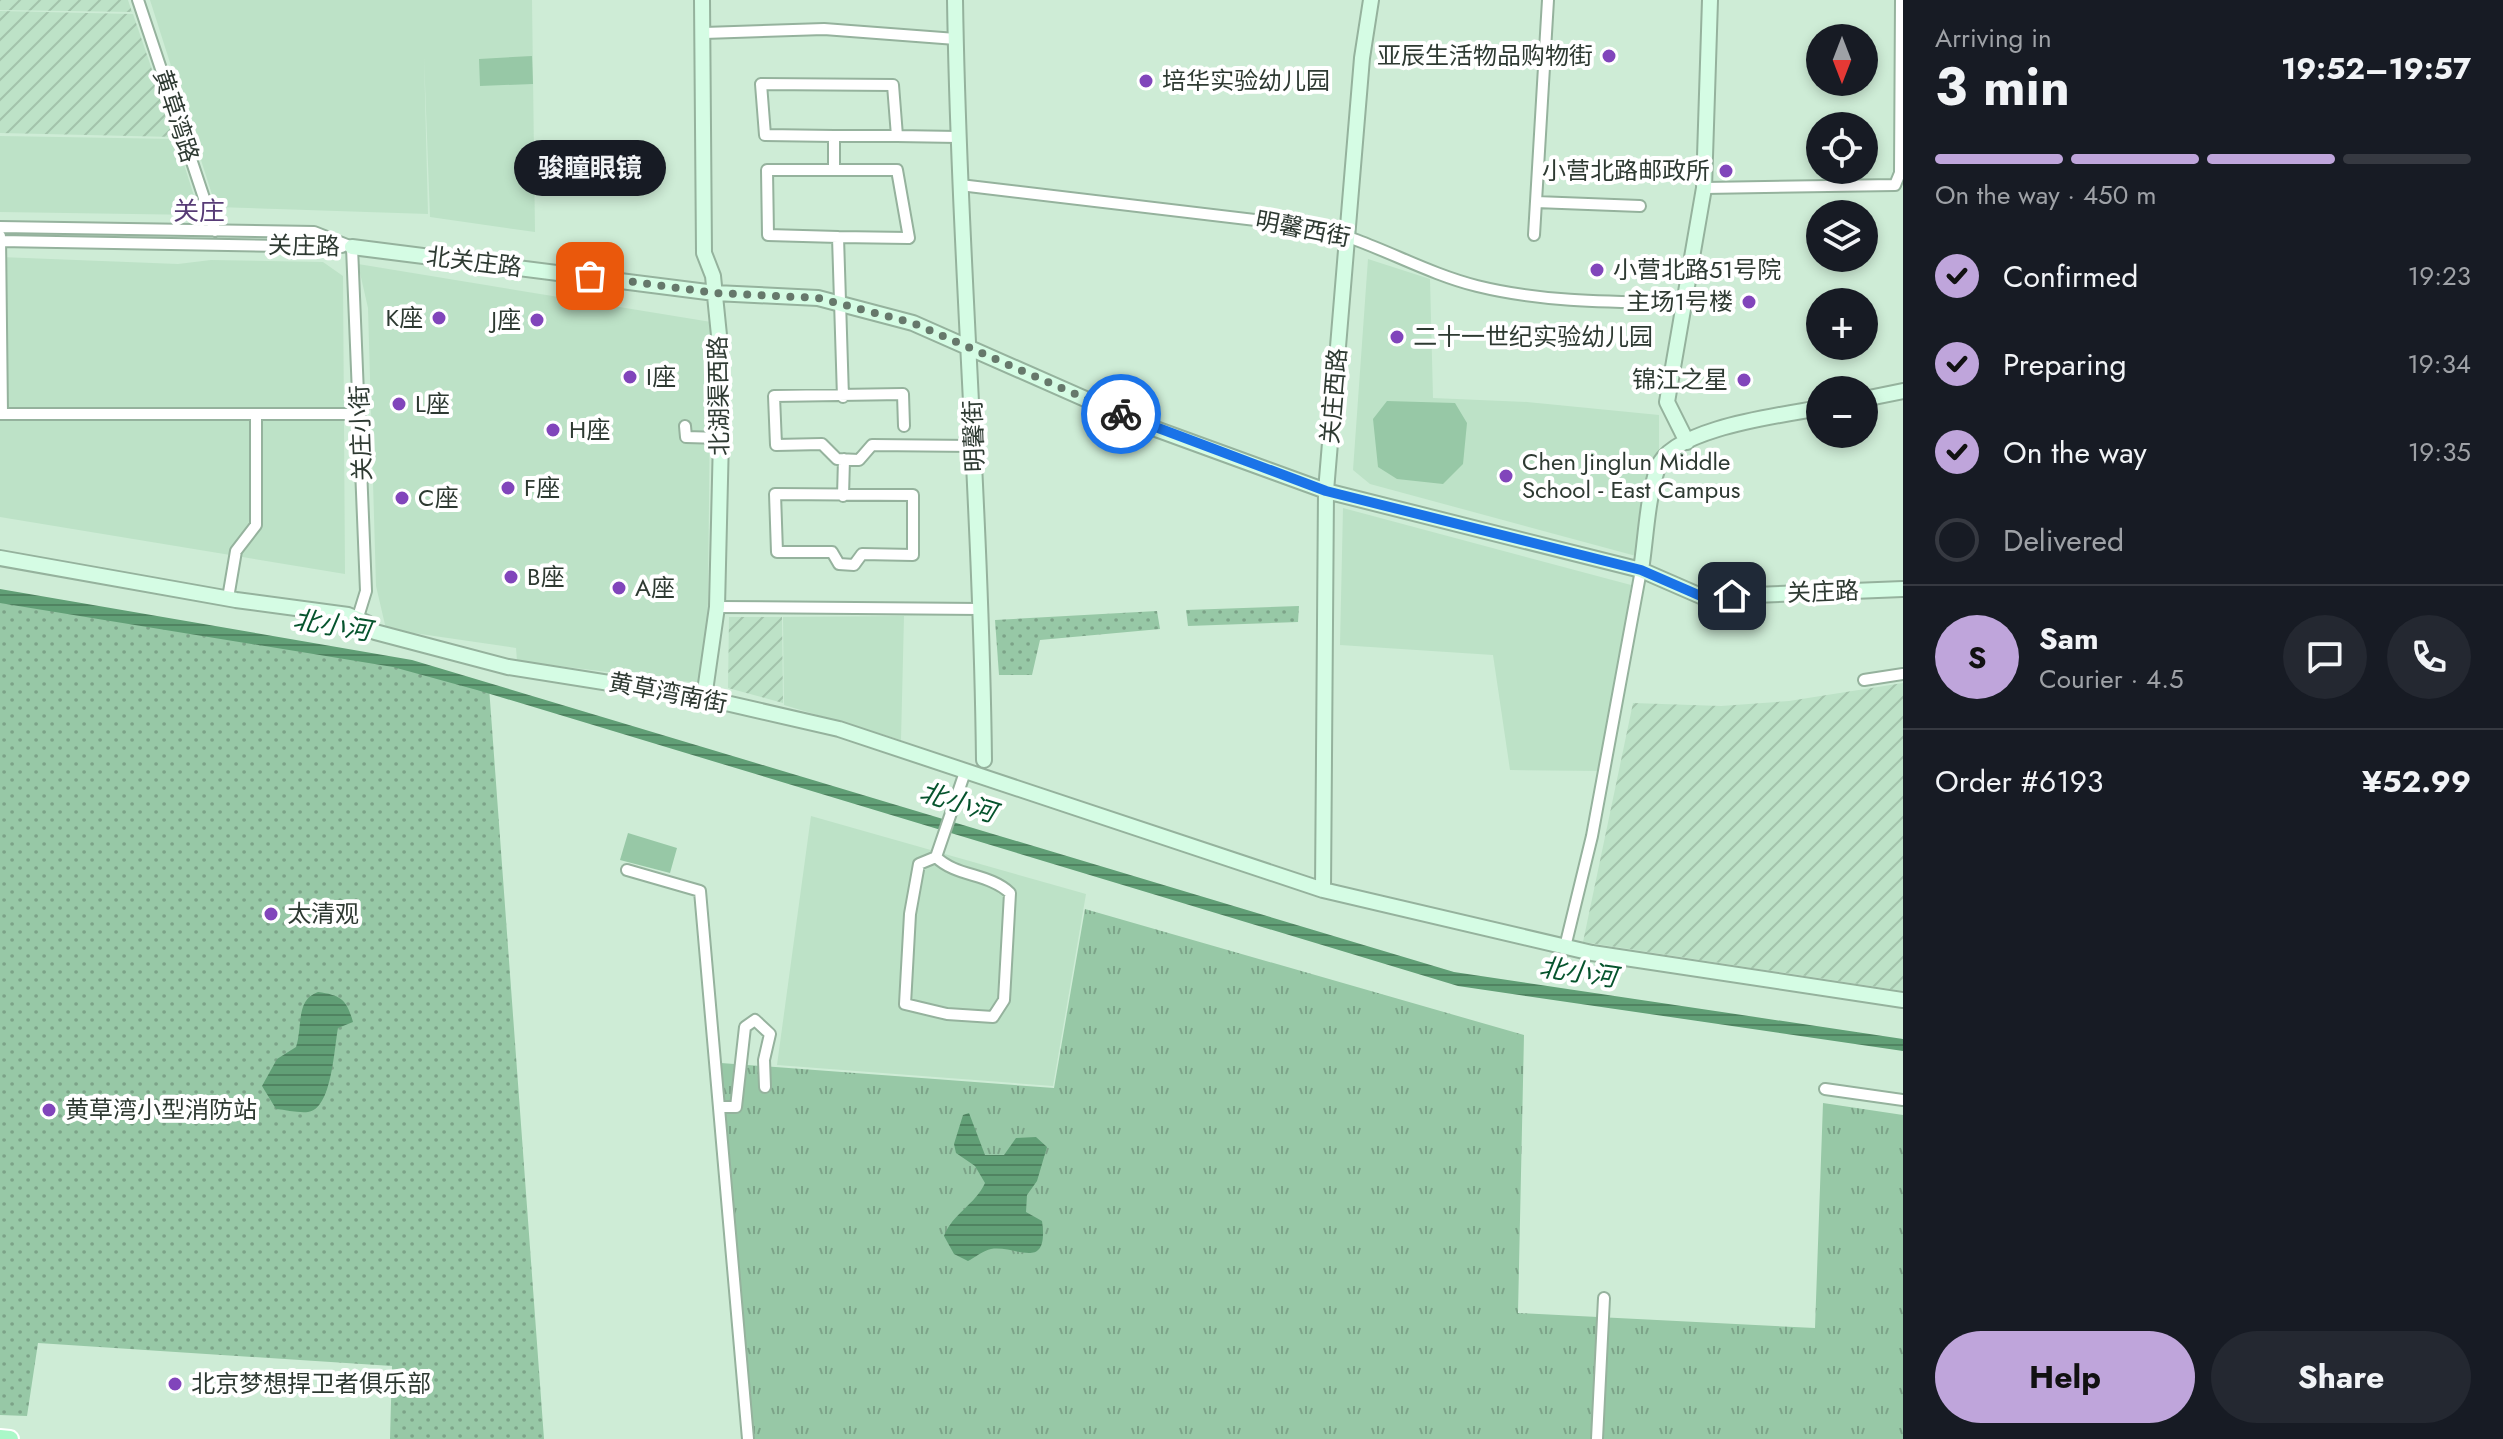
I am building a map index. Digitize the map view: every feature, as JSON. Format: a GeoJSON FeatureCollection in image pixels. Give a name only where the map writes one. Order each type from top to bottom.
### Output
{"type":"FeatureCollection","features":[{"type":"Feature","properties":{"kind":"main road"},"geometry":{"type":"LineString","coordinates":[[0,1438],[10,1439]]}},
{"type":"Feature","properties":{"kind":"street","name":"黄草湾路"},"geometry":{"type":"LineString","coordinates":[[138,0],[215,231]]}},
{"type":"Feature","properties":{"kind":"street","name":"北湖渠西路"},"geometry":{"type":"LineString","coordinates":[[702,0],[704,253],[713,276],[721,355],[717,607],[704,698]]}},
{"type":"Feature","properties":{"kind":"street","name":"明馨街"},"geometry":{"type":"LineString","coordinates":[[955,0],[960,185],[981,609],[984,760]]}},
{"type":"Feature","properties":{"kind":"street","name":"关庄西路"},"geometry":{"type":"LineString","coordinates":[[1323,890],[1326,491],[1347,235],[1371,0]]}},
{"type":"Feature","properties":{"kind":"street"},"geometry":{"type":"LineString","coordinates":[[1534,235],[1548,0]]}},
{"type":"Feature","properties":{"kind":"street"},"geometry":{"type":"LineString","coordinates":[[1687,442],[1667,402],[1704,188],[1710,0]]}},
{"type":"Feature","properties":{"kind":"street"},"geometry":{"type":"LineString","coordinates":[[1704,188],[1895,185],[1900,173],[1901,0]]}},
{"type":"Feature","properties":{"kind":"street"},"geometry":{"type":"LineString","coordinates":[[704,33],[824,29],[956,39]]}},
{"type":"Feature","properties":{"kind":"street"},"geometry":{"type":"LineString","coordinates":[[897,136],[893,85],[761,84],[765,135],[958,137]]}},
{"type":"Feature","properties":{"kind":"street"},"geometry":{"type":"LineString","coordinates":[[834,136],[834,170]]}},
{"type":"Feature","properties":{"kind":"street"},"geometry":{"type":"LineString","coordinates":[[767,170],[897,170],[909,238],[838,237],[768,235],[767,170]]}},
{"type":"Feature","properties":{"kind":"street","name":"明馨西街"},"geometry":{"type":"LineString","coordinates":[[960,185],[1063,194],[1314,227],[1347,235],[1474,286],[1557,302],[1685,303]]}},
{"type":"Feature","properties":{"kind":"street"},"geometry":{"type":"LineString","coordinates":[[1536,202],[1640,206]]}},
{"type":"Feature","properties":{"kind":"street","name":"关庄路"},"geometry":{"type":"LineString","coordinates":[[0,227],[314,232],[352,247]]}},
{"type":"Feature","properties":{"kind":"street"},"geometry":{"type":"LineString","coordinates":[[0,227],[1,414],[360,414]]}},
{"type":"Feature","properties":{"kind":"street"},"geometry":{"type":"LineString","coordinates":[[838,237],[843,397]]}},
{"type":"Feature","properties":{"kind":"street","name":"关庄路"},"geometry":{"type":"LineString","coordinates":[[0,241],[352,247]]}},
{"type":"Feature","properties":{"kind":"street","name":"北关庄路"},"geometry":{"type":"LineString","coordinates":[[352,247],[715,293],[818,298],[913,323],[1142,424],[1326,491]]}},
{"type":"Feature","properties":{"kind":"street","name":"关庄小街"},"geometry":{"type":"LineString","coordinates":[[352,247],[366,591],[358,617]]}},
{"type":"Feature","properties":{"kind":"street"},"geometry":{"type":"LineString","coordinates":[[1878,396],[1903,391]]}},
{"type":"Feature","properties":{"kind":"street"},"geometry":{"type":"LineString","coordinates":[[904,426],[903,394],[774,396],[776,445],[822,444],[837,459],[859,460],[872,445],[974,446]]}},
{"type":"Feature","properties":{"kind":"street"},"geometry":{"type":"LineString","coordinates":[[1565,947],[1592,836],[1658,465],[1701,432],[1806,411]]}},
{"type":"Feature","properties":{"kind":"street"},"geometry":{"type":"LineString","coordinates":[[228,598],[236,551],[256,525],[256,416]]}},
{"type":"Feature","properties":{"kind":"street"},"geometry":{"type":"LineString","coordinates":[[685,426],[686,437],[721,438]]}},
{"type":"Feature","properties":{"kind":"street"},"geometry":{"type":"LineString","coordinates":[[843,496],[844,459]]}},
{"type":"Feature","properties":{"kind":"street","name":"关庄路"},"geometry":{"type":"LineString","coordinates":[[1326,491],[1641,570],[1703,597],[1903,589]]}},
{"type":"Feature","properties":{"kind":"street"},"geometry":{"type":"LineString","coordinates":[[775,494],[843,496],[913,495],[913,555],[862,554],[854,565],[839,564],[832,552],[777,552],[775,494]]}},
{"type":"Feature","properties":{"kind":"street","name":"黄草湾南街"},"geometry":{"type":"LineString","coordinates":[[0,558],[358,617],[375,632],[508,667],[704,698],[839,729],[1323,890],[1565,947],[1903,1000]]}},
{"type":"Feature","properties":{"kind":"street"},"geometry":{"type":"LineString","coordinates":[[717,607],[981,609]]}},
{"type":"Feature","properties":{"kind":"street"},"geometry":{"type":"LineString","coordinates":[[1864,680],[1903,674]]}},
{"type":"Feature","properties":{"kind":"street"},"geometry":{"type":"LineString","coordinates":[[936,857],[943,864],[999,883],[1010,893],[1004,1000],[993,1017],[947,1014],[905,1004],[910,914],[919,864],[936,857],[965,772]]}},
{"type":"Feature","properties":{"kind":"street"},"geometry":{"type":"LineString","coordinates":[[627,870],[700,891],[748,1439]]}},
{"type":"Feature","properties":{"kind":"street"},"geometry":{"type":"LineString","coordinates":[[719,1107],[736,1107],[745,1027],[755,1020],[770,1034],[764,1060],[765,1087]]}},
{"type":"Feature","properties":{"kind":"street"},"geometry":{"type":"LineString","coordinates":[[1825,1089],[1903,1100]]}},
{"type":"Feature","properties":{"kind":"street"},"geometry":{"type":"LineString","coordinates":[[1597,1439],[1604,1298]]}},
{"type":"Feature","properties":{"kind":"shaded area"},"geometry":{"type":"Polygon","coordinates":[[[0,0],[128,0],[132,12],[0,10],[0,0]]]}},
{"type":"Feature","properties":{"kind":"shaded area"},"geometry":{"type":"Polygon","coordinates":[[[150,0],[532,0],[535,232],[430,217],[424,57],[428,214],[216,207],[150,0]]]}},
{"type":"Feature","properties":{"kind":"shaded area"},"geometry":{"type":"Polygon","coordinates":[[[0,11],[133,14],[175,137],[0,133],[0,11]]]}},
{"type":"Feature","properties":{"kind":"shaded area"},"geometry":{"type":"Polygon","coordinates":[[[0,136],[176,139],[200,215],[0,212],[0,136]]]}},
{"type":"Feature","properties":{"kind":"shaded area"},"geometry":{"type":"Polygon","coordinates":[[[0,257],[178,264],[211,260],[323,262],[343,276],[345,574],[0,517],[0,257]]]}},
{"type":"Feature","properties":{"kind":"shaded area","name":"Chen Jinglun Middle School - East Campus"},"geometry":{"type":"Polygon","coordinates":[[[1368,259],[1430,279],[1433,398],[1527,402],[1659,415],[1659,454],[1636,556],[1370,484],[1353,470],[1368,259]]]}},
{"type":"Feature","properties":{"kind":"shaded area"},"geometry":{"type":"Polygon","coordinates":[[[358,264],[711,322],[707,684],[517,661],[516,648],[386,629],[376,586],[368,308],[358,264]]]}},
{"type":"Feature","properties":{"kind":"shaded area"},"geometry":{"type":"Polygon","coordinates":[[[1343,508],[1631,585],[1601,771],[1510,770],[1493,655],[1340,645],[1343,508]]]}},
{"type":"Feature","properties":{"kind":"shaded area","name":"北小河"},"geometry":{"type":"Polygon","coordinates":[[[0,589],[412,660],[1454,972],[1903,1039],[1903,1051],[1458,986],[393,667],[0,603],[0,589]]]}},
{"type":"Feature","properties":{"kind":"shaded area"},"geometry":{"type":"Polygon","coordinates":[[[904,616],[901,740],[784,705],[783,617],[904,616]]]}},
{"type":"Feature","properties":{"kind":"shaded area"},"geometry":{"type":"Polygon","coordinates":[[[729,617],[782,617],[783,703],[728,688],[729,617]]]}},
{"type":"Feature","properties":{"kind":"shaded area"},"geometry":{"type":"Polygon","coordinates":[[[1903,683],[1903,991],[1583,942],[1633,703],[1721,706],[1789,701],[1903,683]]]}},
{"type":"Feature","properties":{"kind":"shaded area"},"geometry":{"type":"Polygon","coordinates":[[[811,816],[1086,894],[1053,1086],[777,1065],[811,816]]]}},
{"type":"Feature","properties":{"kind":"shaded area"},"geometry":{"type":"Polygon","coordinates":[[[318,992],[342,1000],[353,1022],[338,1028],[327,1090],[316,1108],[308,1112],[276,1109],[262,1086],[277,1059],[296,1047],[303,1008],[306,1001],[318,992]]]}},
{"type":"Feature","properties":{"kind":"shaded area"},"geometry":{"type":"Polygon","coordinates":[[[969,1113],[985,1155],[1004,1155],[1016,1138],[1036,1137],[1047,1147],[1037,1181],[1027,1195],[1026,1212],[1042,1221],[1043,1237],[1041,1247],[1036,1252],[991,1249],[968,1261],[954,1254],[944,1236],[985,1183],[975,1166],[956,1153],[954,1144],[963,1115],[969,1113]]]}},
{"type":"Feature","properties":{"kind":"green space"},"geometry":{"type":"Polygon","coordinates":[[[532,56],[533,84],[480,86],[479,59],[532,56]]]}},
{"type":"Feature","properties":{"kind":"green space"},"geometry":{"type":"Polygon","coordinates":[[[1387,401],[1455,403],[1467,423],[1463,464],[1443,484],[1397,479],[1378,467],[1373,419],[1387,401]]]}},
{"type":"Feature","properties":{"kind":"green space"},"geometry":{"type":"Polygon","coordinates":[[[0,602],[423,667],[489,687],[544,1439],[390,1439],[392,1366],[38,1343],[27,1416],[0,1415],[0,602]]]}},
{"type":"Feature","properties":{"kind":"green space"},"geometry":{"type":"Polygon","coordinates":[[[1299,606],[1298,622],[1188,626],[1186,610],[1299,606]]]}},
{"type":"Feature","properties":{"kind":"green space"},"geometry":{"type":"Polygon","coordinates":[[[1157,611],[1160,629],[1040,640],[1032,675],[999,675],[995,620],[1157,611]]]}},
{"type":"Feature","properties":{"kind":"green space"},"geometry":{"type":"Polygon","coordinates":[[[628,833],[677,848],[670,873],[620,860],[628,833]]]}},
{"type":"Feature","properties":{"kind":"green space"},"geometry":{"type":"Polygon","coordinates":[[[1085,909],[1524,1035],[1518,1313],[1815,1328],[1823,1103],[1903,1115],[1903,1439],[752,1439],[721,1063],[1054,1088],[1085,909]]]}},
{"type":"Feature","properties":{"kind":"way so far"},"geometry":{"type":"LineString","coordinates":[[590,276],[715,293],[818,298],[913,323],[1121,414]]}},
{"type":"Feature","properties":{"kind":"place","name":"亚辰生活物品购物街"},"geometry":{"type":"Point","coordinates":[1609,56]}},
{"type":"Feature","properties":{"kind":"place","name":"培华实验幼儿园"},"geometry":{"type":"Point","coordinates":[1146,81]}},
{"type":"Feature","properties":{"kind":"place","name":"小营北路邮政所"},"geometry":{"type":"Point","coordinates":[1726,171]}},
{"type":"Feature","properties":{"kind":"place","name":"小营北路51号院"},"geometry":{"type":"Point","coordinates":[1597,270]}},
{"type":"Feature","properties":{"kind":"place","name":"骏瞳眼镜"},"geometry":{"type":"Point","coordinates":[590,276]}},
{"type":"Feature","properties":{"kind":"place","name":"主场1号楼"},"geometry":{"type":"Point","coordinates":[1749,302]}},
{"type":"Feature","properties":{"kind":"place","name":"K座"},"geometry":{"type":"Point","coordinates":[439,318]}},
{"type":"Feature","properties":{"kind":"place","name":"J座"},"geometry":{"type":"Point","coordinates":[537,320]}},
{"type":"Feature","properties":{"kind":"place","name":"二十一世纪实验幼儿园"},"geometry":{"type":"Point","coordinates":[1397,337]}},
{"type":"Feature","properties":{"kind":"place","name":"I座"},"geometry":{"type":"Point","coordinates":[630,377]}},
{"type":"Feature","properties":{"kind":"place","name":"锦江之星"},"geometry":{"type":"Point","coordinates":[1744,380]}},
{"type":"Feature","properties":{"kind":"place","name":"L座"},"geometry":{"type":"Point","coordinates":[399,404]}},
{"type":"Feature","properties":{"kind":"place","name":"H座"},"geometry":{"type":"Point","coordinates":[553,430]}},
{"type":"Feature","properties":{"kind":"place","name":"Chen Jinglun Middle School - East Campus"},"geometry":{"type":"Point","coordinates":[1506,476]}},
{"type":"Feature","properties":{"kind":"place","name":"F座"},"geometry":{"type":"Point","coordinates":[508,488]}},
{"type":"Feature","properties":{"kind":"place","name":"C座"},"geometry":{"type":"Point","coordinates":[402,498]}},
{"type":"Feature","properties":{"kind":"place","name":"B座"},"geometry":{"type":"Point","coordinates":[511,577]}},
{"type":"Feature","properties":{"kind":"place","name":"A座"},"geometry":{"type":"Point","coordinates":[619,588]}},
{"type":"Feature","properties":{"kind":"place","name":"太清观"},"geometry":{"type":"Point","coordinates":[271,914]}},
{"type":"Feature","properties":{"kind":"place","name":"黄草湾小型消防站"},"geometry":{"type":"Point","coordinates":[49,1110]}},
{"type":"Feature","properties":{"kind":"place","name":"北京梦想捍卫者俱乐部"},"geometry":{"type":"Point","coordinates":[175,1384]}},
{"type":"Feature","properties":{"kind":"district","name":"关庄"},"geometry":{"type":"Point","coordinates":[199,211]}},
{"type":"Feature","properties":{"kind":"route"},"geometry":{"type":"LineString","coordinates":[[1121,414],[1326,491],[1641,570],[1703,597],[1732,596]]}}]}
